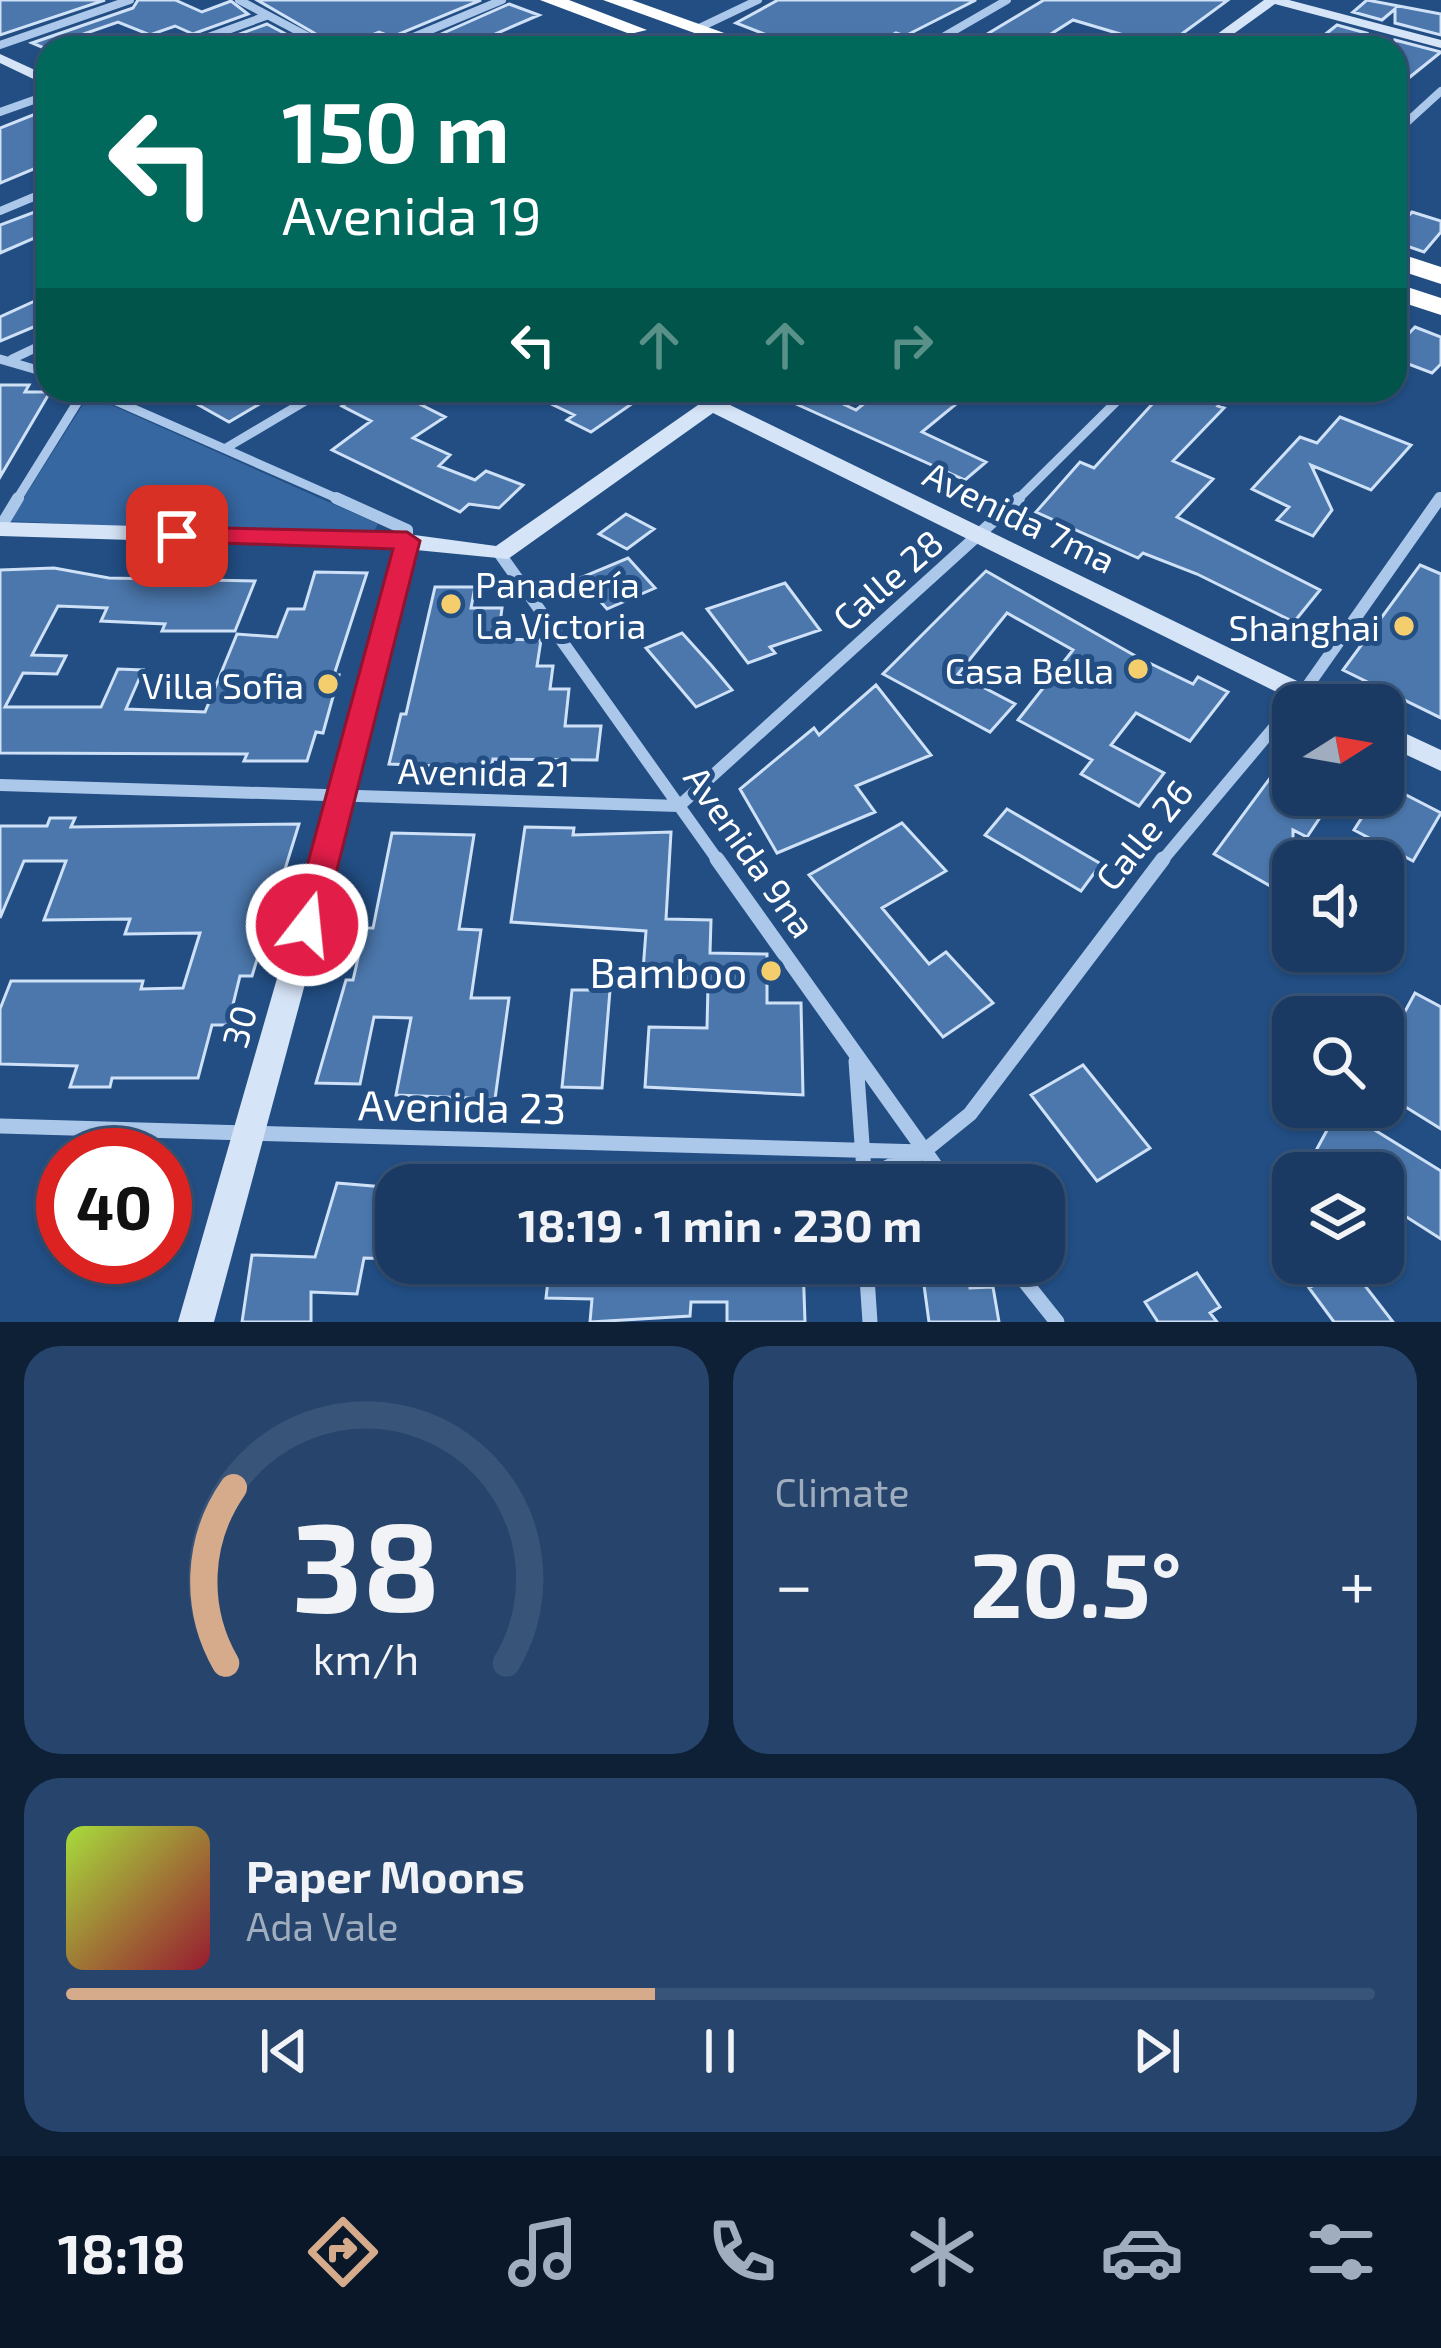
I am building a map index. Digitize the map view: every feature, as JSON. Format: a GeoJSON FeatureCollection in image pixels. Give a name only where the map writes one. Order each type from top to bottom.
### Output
{"type":"FeatureCollection","features":[{"type":"Feature","properties":{"kind":"highway"},"geometry":{"type":"LineString","coordinates":[[550,0],[663,36]]}},
{"type":"Feature","properties":{"kind":"highway"},"geometry":{"type":"LineString","coordinates":[[614,0],[671,36]]}},
{"type":"Feature","properties":{"kind":"highway"},"geometry":{"type":"LineString","coordinates":[[1407,264],[1441,276]]}},
{"type":"Feature","properties":{"kind":"highway"},"geometry":{"type":"LineString","coordinates":[[1407,295],[1441,307]]}},
{"type":"Feature","properties":{"kind":"main road"},"geometry":{"type":"LineString","coordinates":[[1222,36],[1274,0],[1441,44]]}},
{"type":"Feature","properties":{"kind":"main road"},"geometry":{"type":"LineString","coordinates":[[0,58],[36,76]]}},
{"type":"Feature","properties":{"kind":"main road"},"geometry":{"type":"LineString","coordinates":[[0,529],[500,554],[715,402]]}},
{"type":"Feature","properties":{"kind":"main road","name":"Avenida 7ma"},"geometry":{"type":"LineString","coordinates":[[731,402],[980,537],[1281,684]]}},
{"type":"Feature","properties":{"kind":"main road"},"geometry":{"type":"LineString","coordinates":[[0,545],[404,549]]}},
{"type":"Feature","properties":{"kind":"main road","name":"30"},"geometry":{"type":"LineString","coordinates":[[196,1322],[342,798],[404,549]]}},
{"type":"Feature","properties":{"kind":"main road"},"geometry":{"type":"LineString","coordinates":[[1404,743],[1441,760]]}},
{"type":"Feature","properties":{"kind":"street"},"geometry":{"type":"LineString","coordinates":[[0,45],[130,0]]}},
{"type":"Feature","properties":{"kind":"street"},"geometry":{"type":"LineString","coordinates":[[239,0],[306,36]]}},
{"type":"Feature","properties":{"kind":"street"},"geometry":{"type":"LineString","coordinates":[[416,36],[502,0]]}},
{"type":"Feature","properties":{"kind":"street"},"geometry":{"type":"LineString","coordinates":[[689,36],[758,0]]}},
{"type":"Feature","properties":{"kind":"street"},"geometry":{"type":"LineString","coordinates":[[944,36],[1007,0]]}},
{"type":"Feature","properties":{"kind":"street"},"geometry":{"type":"LineString","coordinates":[[211,36],[266,16]]}},
{"type":"Feature","properties":{"kind":"street"},"geometry":{"type":"LineString","coordinates":[[1407,122],[1441,91]]}},
{"type":"Feature","properties":{"kind":"street"},"geometry":{"type":"LineString","coordinates":[[0,112],[36,99]]}},
{"type":"Feature","properties":{"kind":"street"},"geometry":{"type":"LineString","coordinates":[[0,212],[36,196]]}},
{"type":"Feature","properties":{"kind":"street"},"geometry":{"type":"LineString","coordinates":[[6,359],[36,347]]}},
{"type":"Feature","properties":{"kind":"street"},"geometry":{"type":"LineString","coordinates":[[6,359],[36,369]]}},
{"type":"Feature","properties":{"kind":"street"},"geometry":{"type":"LineString","coordinates":[[0,529],[80,402]]}},
{"type":"Feature","properties":{"kind":"street"},"geometry":{"type":"LineString","coordinates":[[117,402],[407,530],[404,549]]}},
{"type":"Feature","properties":{"kind":"street"},"geometry":{"type":"LineString","coordinates":[[226,448],[304,402]]}},
{"type":"Feature","properties":{"kind":"street","name":"Calle 28"},"geometry":{"type":"LineString","coordinates":[[679,806],[980,537],[1116,402]]}},
{"type":"Feature","properties":{"kind":"street","name":"Calle 26"},"geometry":{"type":"LineString","coordinates":[[1309,684],[1441,497]]}},
{"type":"Feature","properties":{"kind":"street","name":"Avenida 9na"},"geometry":{"type":"LineString","coordinates":[[500,554],[932,1164]]}},
{"type":"Feature","properties":{"kind":"street","name":"Calle 26"},"geometry":{"type":"LineString","coordinates":[[895,1164],[923,1152],[970,1114],[1172,847],[1272,729]]}},
{"type":"Feature","properties":{"kind":"street","name":"Avenida 21"},"geometry":{"type":"LineString","coordinates":[[0,785],[679,806]]}},
{"type":"Feature","properties":{"kind":"street","name":"Calle 26"},"geometry":{"type":"LineString","coordinates":[[855,1056],[864,1164]]}},
{"type":"Feature","properties":{"kind":"street","name":"Avenida 23"},"geometry":{"type":"LineString","coordinates":[[0,1126],[923,1152]]}},
{"type":"Feature","properties":{"kind":"street"},"geometry":{"type":"LineString","coordinates":[[867,1284],[870,1322]]}},
{"type":"Feature","properties":{"kind":"street"},"geometry":{"type":"LineString","coordinates":[[1027,1284],[1057,1322]]}},
{"type":"Feature","properties":{"kind":"shaded area"},"geometry":{"type":"Polygon","coordinates":[[[85,402],[105,402],[378,524],[374,531],[216,531],[9,521],[85,402]]]}},
{"type":"Feature","properties":{"kind":"building"},"geometry":{"type":"Polygon","coordinates":[[[0,0],[105,0],[0,35],[0,0]]]}},
{"type":"Feature","properties":{"kind":"building"},"geometry":{"type":"Polygon","coordinates":[[[138,0],[175,0],[202,12],[231,1],[248,14],[193,34],[175,26],[150,35],[118,22],[78,36],[52,36],[133,8],[138,0]]]}},
{"type":"Feature","properties":{"kind":"building"},"geometry":{"type":"Polygon","coordinates":[[[257,0],[481,0],[394,36],[379,32],[319,36],[257,0]]]}},
{"type":"Feature","properties":{"kind":"building"},"geometry":{"type":"Polygon","coordinates":[[[778,0],[976,0],[905,36],[769,36],[736,23],[778,0]]]}},
{"type":"Feature","properties":{"kind":"building"},"geometry":{"type":"Polygon","coordinates":[[[1044,0],[1228,0],[1179,36],[1127,36],[1073,20],[1048,36],[984,36],[1044,0]]]}},
{"type":"Feature","properties":{"kind":"building"},"geometry":{"type":"Polygon","coordinates":[[[1367,0],[1441,14],[1441,35],[1395,23],[1395,9],[1382,20],[1353,12],[1367,0]]]}},
{"type":"Feature","properties":{"kind":"building"},"geometry":{"type":"Polygon","coordinates":[[[509,4],[539,15],[491,36],[437,36],[509,4]]]}},
{"type":"Feature","properties":{"kind":"building"},"geometry":{"type":"Polygon","coordinates":[[[267,24],[290,36],[234,36],[267,24]]]}},
{"type":"Feature","properties":{"kind":"building"},"geometry":{"type":"Polygon","coordinates":[[[1337,25],[1366,33],[1362,36],[1323,36],[1337,25]]]}},
{"type":"Feature","properties":{"kind":"building"},"geometry":{"type":"Polygon","coordinates":[[[1407,43],[1441,52],[1407,79],[1407,43]]]}},
{"type":"Feature","properties":{"kind":"building"},"geometry":{"type":"Polygon","coordinates":[[[36,114],[36,168],[0,183],[0,128],[36,114]]]}},
{"type":"Feature","properties":{"kind":"building"},"geometry":{"type":"Polygon","coordinates":[[[36,212],[36,237],[0,253],[0,225],[36,212]]]}},
{"type":"Feature","properties":{"kind":"building"},"geometry":{"type":"Polygon","coordinates":[[[1412,212],[1441,221],[1441,232],[1424,252],[1407,246],[1407,218],[1412,212]]]}},
{"type":"Feature","properties":{"kind":"building"},"geometry":{"type":"Polygon","coordinates":[[[36,300],[36,326],[0,341],[0,317],[36,300]]]}},
{"type":"Feature","properties":{"kind":"building"},"geometry":{"type":"Polygon","coordinates":[[[1415,327],[1441,337],[1441,364],[1432,373],[1407,364],[1407,335],[1415,327]]]}},
{"type":"Feature","properties":{"kind":"building"},"geometry":{"type":"Polygon","coordinates":[[[0,385],[29,385],[25,392],[36,392],[36,402],[44,402],[0,477],[0,385]]]}},
{"type":"Feature","properties":{"kind":"building"},"geometry":{"type":"Polygon","coordinates":[[[193,402],[263,402],[229,422],[193,402]]]}},
{"type":"Feature","properties":{"kind":"building"},"geometry":{"type":"Polygon","coordinates":[[[348,402],[416,402],[445,417],[413,438],[450,455],[439,466],[475,480],[486,471],[523,485],[499,508],[469,504],[460,512],[332,450],[371,421],[342,406],[348,402]]]}},
{"type":"Feature","properties":{"kind":"building"},"geometry":{"type":"Polygon","coordinates":[[[547,402],[633,403],[591,432],[567,420],[574,415],[547,402]]]}},
{"type":"Feature","properties":{"kind":"building"},"geometry":{"type":"Polygon","coordinates":[[[792,402],[839,402],[856,410],[866,402],[955,405],[922,432],[986,462],[965,480],[792,402]]]}},
{"type":"Feature","properties":{"kind":"building"},"geometry":{"type":"Polygon","coordinates":[[[1154,402],[1222,402],[1218,406],[1224,408],[1173,461],[1213,479],[1177,517],[1320,590],[1294,622],[1197,574],[1143,553],[1138,558],[1036,512],[1080,462],[1094,468],[1154,402]]]}},
{"type":"Feature","properties":{"kind":"building"},"geometry":{"type":"Polygon","coordinates":[[[1340,417],[1411,445],[1371,490],[1311,465],[1332,510],[1313,536],[1277,520],[1289,507],[1252,489],[1300,437],[1317,443],[1340,417]]]}},
{"type":"Feature","properties":{"kind":"building"},"geometry":{"type":"Polygon","coordinates":[[[626,514],[654,529],[627,549],[599,534],[626,514]]]}},
{"type":"Feature","properties":{"kind":"building"},"geometry":{"type":"Polygon","coordinates":[[[628,558],[655,588],[607,609],[580,578],[628,558]]]}},
{"type":"Feature","properties":{"kind":"building"},"geometry":{"type":"Polygon","coordinates":[[[1420,565],[1441,574],[1441,718],[1404,700],[1404,684],[1372,684],[1343,670],[1420,565]]]}},
{"type":"Feature","properties":{"kind":"building"},"geometry":{"type":"Polygon","coordinates":[[[54,568],[109,578],[255,581],[235,631],[162,631],[165,624],[101,621],[107,608],[58,606],[32,655],[66,656],[57,674],[23,673],[5,707],[101,707],[118,669],[143,670],[126,709],[205,712],[237,634],[277,637],[288,609],[304,609],[315,572],[367,573],[334,675],[339,675],[323,733],[316,732],[307,761],[244,761],[247,754],[0,753],[0,570],[54,568]]]}},
{"type":"Feature","properties":{"kind":"building"},"geometry":{"type":"Polygon","coordinates":[[[986,571],[1139,658],[1193,684],[1198,677],[1228,692],[1190,741],[1136,713],[1111,745],[1164,773],[1139,806],[1081,774],[1092,760],[1018,720],[1073,650],[1007,613],[958,674],[1015,704],[990,732],[883,674],[986,571]]]}},
{"type":"Feature","properties":{"kind":"building"},"geometry":{"type":"Polygon","coordinates":[[[785,583],[820,630],[770,647],[775,653],[748,663],[707,609],[785,583]]]}},
{"type":"Feature","properties":{"kind":"building"},"geometry":{"type":"Polygon","coordinates":[[[435,587],[475,587],[471,608],[502,608],[498,639],[541,640],[537,666],[553,666],[550,689],[569,689],[565,726],[601,726],[597,760],[493,759],[491,768],[389,764],[401,714],[406,714],[435,587]]]}},
{"type":"Feature","properties":{"kind":"building"},"geometry":{"type":"Polygon","coordinates":[[[682,633],[732,690],[696,707],[646,648],[682,633]]]}},
{"type":"Feature","properties":{"kind":"building"},"geometry":{"type":"Polygon","coordinates":[[[876,685],[931,755],[856,786],[875,812],[777,853],[740,789],[814,728],[819,735],[876,685]]]}},
{"type":"Feature","properties":{"kind":"building"},"geometry":{"type":"Polygon","coordinates":[[[1272,775],[1272,816],[1321,816],[1307,837],[1293,830],[1293,840],[1272,840],[1272,887],[1214,854],[1272,775]]]}},
{"type":"Feature","properties":{"kind":"building"},"geometry":{"type":"Polygon","coordinates":[[[1404,794],[1441,813],[1413,861],[1404,856],[1404,840],[1373,840],[1354,830],[1363,816],[1404,816],[1404,794]]]}},
{"type":"Feature","properties":{"kind":"building"},"geometry":{"type":"Polygon","coordinates":[[[1007,809],[1101,864],[1081,891],[985,835],[1007,809]]]}},
{"type":"Feature","properties":{"kind":"building"},"geometry":{"type":"Polygon","coordinates":[[[50,818],[75,818],[71,827],[299,824],[252,976],[240,976],[228,1025],[212,1025],[198,1078],[112,1078],[110,1087],[70,1087],[77,1066],[0,1064],[0,1009],[11,981],[143,981],[141,989],[183,988],[200,933],[125,934],[130,919],[44,920],[66,861],[24,861],[0,918],[0,826],[47,826],[50,818]]]}},
{"type":"Feature","properties":{"kind":"building"},"geometry":{"type":"Polygon","coordinates":[[[902,823],[946,871],[882,908],[929,964],[946,952],[993,1003],[943,1037],[809,875],[902,823]]]}},
{"type":"Feature","properties":{"kind":"building"},"geometry":{"type":"Polygon","coordinates":[[[525,827],[574,828],[573,835],[671,832],[666,919],[711,920],[710,953],[767,954],[767,1003],[801,1003],[803,1095],[645,1087],[649,1027],[707,1028],[708,985],[642,984],[646,931],[511,922],[525,827]]]}},
{"type":"Feature","properties":{"kind":"building"},"geometry":{"type":"Polygon","coordinates":[[[392,833],[474,835],[459,929],[481,930],[471,998],[509,998],[495,1099],[396,1095],[411,1018],[374,1017],[360,1084],[316,1083],[346,980],[353,980],[365,928],[373,928],[392,833]]]}},
{"type":"Feature","properties":{"kind":"building"},"geometry":{"type":"Polygon","coordinates":[[[572,990],[610,990],[602,1088],[562,1087],[572,990]]]}},
{"type":"Feature","properties":{"kind":"building"},"geometry":{"type":"Polygon","coordinates":[[[1415,993],[1441,1007],[1441,1129],[1404,1106],[1404,1013],[1415,993]]]}},
{"type":"Feature","properties":{"kind":"building"},"geometry":{"type":"Polygon","coordinates":[[[1083,1065],[1150,1148],[1097,1181],[1031,1095],[1083,1065]]]}},
{"type":"Feature","properties":{"kind":"building"},"geometry":{"type":"Polygon","coordinates":[[[1328,1128],[1371,1128],[1441,1171],[1441,1239],[1404,1215],[1404,1152],[1315,1152],[1328,1128]]]}},
{"type":"Feature","properties":{"kind":"building"},"geometry":{"type":"Polygon","coordinates":[[[337,1183],[375,1186],[375,1258],[364,1258],[357,1294],[311,1292],[311,1322],[242,1322],[252,1255],[315,1257],[337,1183]]]}},
{"type":"Feature","properties":{"kind":"building"},"geometry":{"type":"Polygon","coordinates":[[[1197,1273],[1220,1307],[1210,1313],[1217,1322],[1158,1322],[1145,1302],[1197,1273]]]}},
{"type":"Feature","properties":{"kind":"building"},"geometry":{"type":"Polygon","coordinates":[[[548,1284],[804,1284],[805,1322],[727,1322],[727,1302],[691,1302],[690,1316],[590,1322],[592,1299],[546,1298],[548,1284]]]}},
{"type":"Feature","properties":{"kind":"building"},"geometry":{"type":"Polygon","coordinates":[[[924,1284],[993,1287],[999,1322],[929,1322],[924,1284]]]}},
{"type":"Feature","properties":{"kind":"building"},"geometry":{"type":"Polygon","coordinates":[[[1364,1284],[1393,1322],[1334,1322],[1309,1288],[1364,1284]]]}},
{"type":"Feature","properties":{"kind":"place","name":"Panadería La Victoria"},"geometry":{"type":"Point","coordinates":[451,604]}},
{"type":"Feature","properties":{"kind":"place","name":"Shanghai"},"geometry":{"type":"Point","coordinates":[1404,626]}},
{"type":"Feature","properties":{"kind":"place","name":"Casa Bella"},"geometry":{"type":"Point","coordinates":[1138,669]}},
{"type":"Feature","properties":{"kind":"place","name":"Villa Sofia"},"geometry":{"type":"Point","coordinates":[328,684]}},
{"type":"Feature","properties":{"kind":"place","name":"Bamboo"},"geometry":{"type":"Point","coordinates":[771,971]}},
{"type":"Feature","properties":{"kind":"route"},"geometry":{"type":"LineString","coordinates":[[177,536],[407,541],[307,925]]}}]}
